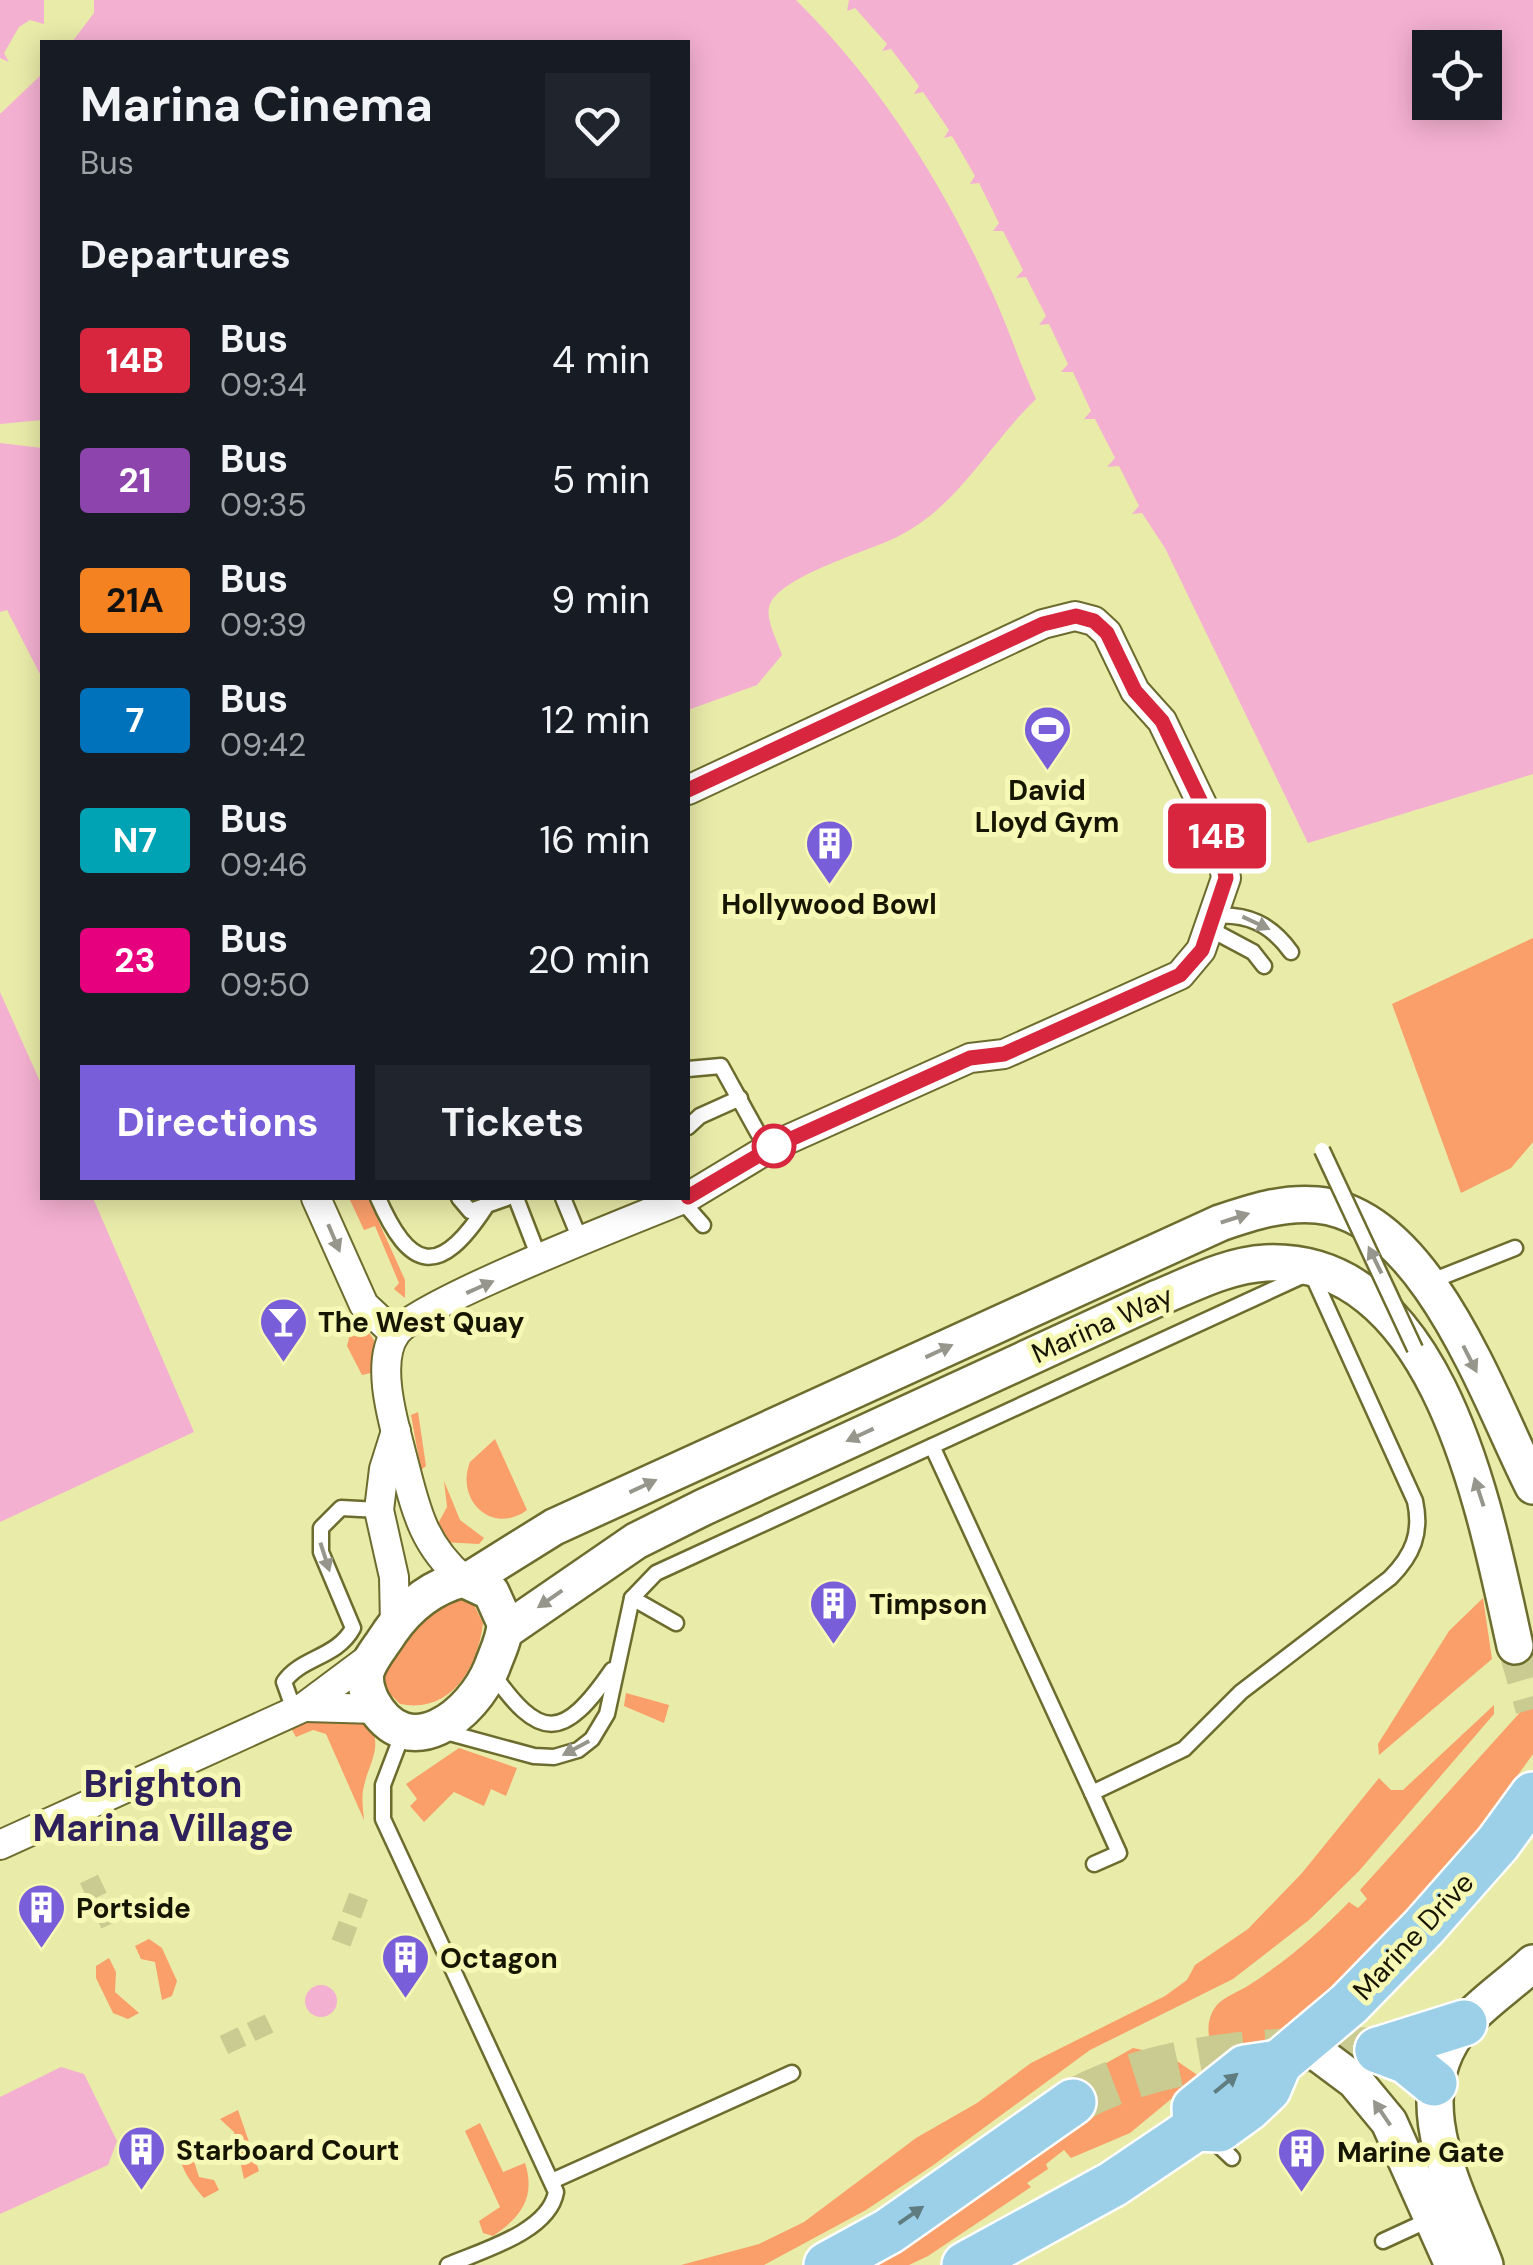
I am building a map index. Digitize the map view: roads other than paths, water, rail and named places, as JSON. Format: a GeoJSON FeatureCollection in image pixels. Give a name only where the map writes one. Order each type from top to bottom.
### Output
{"type":"FeatureCollection","features":[{"type":"Feature","properties":{"kind":"main road","name":"Marine Drive"},"geometry":{"type":"LineString","coordinates":[[964,2265],[1018,2246],[1196,2128],[1195,2108],[1244,2068],[1292,2053],[1423,1928],[1498,1843],[1533,1795]]}},
{"type":"Feature","properties":{"kind":"main road"},"geometry":{"type":"LineString","coordinates":[[1434,2084],[1407,2060],[1378,2050],[1464,2024]]}},
{"type":"Feature","properties":{"kind":"main road"},"geometry":{"type":"LineString","coordinates":[[827,2265],[888,2230],[1072,2102]]}},
{"type":"Feature","properties":{"kind":"street"},"geometry":{"type":"LineString","coordinates":[[690,789],[1043,624],[1067,616],[1082,617],[1107,633],[1135,691],[1162,721],[1220,842],[1226,878],[1195,960],[1180,975],[1004,1054],[970,1058],[771,1148],[690,1195]]}},
{"type":"Feature","properties":{"kind":"street"},"geometry":{"type":"LineString","coordinates":[[317,1200],[364,1305],[395,1334]]}},
{"type":"Feature","properties":{"kind":"street"},"geometry":{"type":"LineString","coordinates":[[299,1709],[405,1723],[468,1709],[490,1671],[505,1631],[496,1599],[466,1580],[430,1546],[396,1432],[387,1360],[395,1334],[413,1319],[679,1200]]}},
{"type":"Feature","properties":{"kind":"street","name":"Marina Way"},"geometry":{"type":"LineString","coordinates":[[466,1580],[554,1527],[1220,1223],[1268,1207],[1314,1204],[1356,1215],[1400,1247],[1429,1282],[1533,1486]]}},
{"type":"Feature","properties":{"kind":"street","name":"Marina Way"},"geometry":{"type":"LineString","coordinates":[[505,1631],[594,1568],[704,1508],[1158,1298],[1234,1269],[1270,1263],[1333,1273],[1367,1292],[1415,1349],[1479,1490],[1515,1646]]}},
{"type":"Feature","properties":{"kind":"street"},"geometry":{"type":"LineString","coordinates":[[396,1432],[384,1468],[378,1510],[394,1577],[396,1625]]}},
{"type":"Feature","properties":{"kind":"street"},"geometry":{"type":"LineString","coordinates":[[405,1723],[366,1682],[375,1654],[396,1625],[433,1590],[466,1580]]}},
{"type":"Feature","properties":{"kind":"street"},"geometry":{"type":"LineString","coordinates":[[0,1845],[299,1709],[375,1654]]}},
{"type":"Feature","properties":{"kind":"street"},"geometry":{"type":"LineString","coordinates":[[1485,2265],[1436,2131],[1434,2084],[1444,2052],[1464,2024],[1531,1962]]}},
{"type":"Feature","properties":{"kind":"street"},"geometry":{"type":"LineString","coordinates":[[1292,2053],[1372,2098],[1389,2122],[1453,2265]]}},
{"type":"Feature","properties":{"kind":"lane"},"geometry":{"type":"LineString","coordinates":[[1210,922],[1235,914],[1254,920],[1281,938],[1290,952]]}},
{"type":"Feature","properties":{"kind":"lane"},"geometry":{"type":"LineString","coordinates":[[1210,922],[1253,952],[1264,966]]}},
{"type":"Feature","properties":{"kind":"lane"},"geometry":{"type":"LineString","coordinates":[[690,1069],[721,1066],[758,1133],[771,1148]]}},
{"type":"Feature","properties":{"kind":"lane"},"geometry":{"type":"LineString","coordinates":[[690,1124],[740,1098]]}},
{"type":"Feature","properties":{"kind":"lane"},"geometry":{"type":"LineString","coordinates":[[1322,1150],[1415,1349]]}},
{"type":"Feature","properties":{"kind":"lane"},"geometry":{"type":"LineString","coordinates":[[379,1200],[406,1250],[421,1256],[450,1250],[485,1208]]}},
{"type":"Feature","properties":{"kind":"lane"},"geometry":{"type":"LineString","coordinates":[[459,1200],[466,1210],[503,1200]]}},
{"type":"Feature","properties":{"kind":"lane"},"geometry":{"type":"LineString","coordinates":[[517,1200],[540,1261]]}},
{"type":"Feature","properties":{"kind":"lane"},"geometry":{"type":"LineString","coordinates":[[564,1200],[577,1232],[577,1244]]}},
{"type":"Feature","properties":{"kind":"lane"},"geometry":{"type":"LineString","coordinates":[[685,1200],[702,1225]]}},
{"type":"Feature","properties":{"kind":"lane"},"geometry":{"type":"LineString","coordinates":[[1429,1282],[1515,1248]]}},
{"type":"Feature","properties":{"kind":"lane"},"geometry":{"type":"LineString","coordinates":[[448,2265],[509,2238],[554,2202],[552,2180],[382,1819],[383,1785],[405,1723],[534,1756],[571,1753],[592,1739],[603,1723],[632,1598],[641,1584],[662,1570],[1311,1272],[1416,1501],[1418,1532],[1410,1554],[1390,1578],[1228,1703],[1184,1749],[1092,1793]]}},
{"type":"Feature","properties":{"kind":"lane"},"geometry":{"type":"LineString","coordinates":[[932,1446],[1119,1853],[1094,1864]]}},
{"type":"Feature","properties":{"kind":"lane"},"geometry":{"type":"LineString","coordinates":[[299,1709],[284,1682],[290,1672],[328,1655],[352,1628],[321,1552],[321,1528],[341,1508],[378,1510]]}},
{"type":"Feature","properties":{"kind":"lane"},"geometry":{"type":"LineString","coordinates":[[632,1598],[676,1623]]}},
{"type":"Feature","properties":{"kind":"lane"},"geometry":{"type":"LineString","coordinates":[[490,1671],[518,1709],[530,1719],[552,1723],[579,1714],[615,1665]]}},
{"type":"Feature","properties":{"kind":"lane"},"geometry":{"type":"LineString","coordinates":[[552,2180],[792,2073]]}},
{"type":"Feature","properties":{"kind":"lane"},"geometry":{"type":"LineString","coordinates":[[1196,2128],[1232,2158]]}},
{"type":"Feature","properties":{"kind":"lane"},"geometry":{"type":"LineString","coordinates":[[1383,2241],[1434,2218]]}},
{"type":"Feature","properties":{"kind":"tunnel"},"geometry":{"type":"LineString","coordinates":[[1515,1646],[1533,1709]]}},
{"type":"Feature","properties":{"kind":"tunnel"},"geometry":{"type":"LineString","coordinates":[[89,1879],[111,1925]]}},
{"type":"Feature","properties":{"kind":"tunnel"},"geometry":{"type":"LineString","coordinates":[[341,1943],[359,1895]]}},
{"type":"Feature","properties":{"kind":"tunnel"},"geometry":{"type":"LineString","coordinates":[[224,2045],[272,2022]]}},
{"type":"Feature","properties":{"kind":"tunnel"},"geometry":{"type":"LineString","coordinates":[[1073,2102],[1107,2086],[1182,2063],[1301,2050],[1378,2050]]}},
{"type":"Feature","properties":{"kind":"place","name":"David Lloyd Gym"},"geometry":{"type":"Point","coordinates":[1047,772]}},
{"type":"Feature","properties":{"kind":"place","name":"Hollywood Bowl"},"geometry":{"type":"Point","coordinates":[829,886]}},
{"type":"Feature","properties":{"kind":"place","name":"The West Quay"},"geometry":{"type":"Point","coordinates":[283,1364]}},
{"type":"Feature","properties":{"kind":"place","name":"Timpson"},"geometry":{"type":"Point","coordinates":[834,1646]}},
{"type":"Feature","properties":{"kind":"place","name":"Portside"},"geometry":{"type":"Point","coordinates":[41,1950]}},
{"type":"Feature","properties":{"kind":"place","name":"Octagon"},"geometry":{"type":"Point","coordinates":[405,2000]}},
{"type":"Feature","properties":{"kind":"place","name":"Starboard Court"},"geometry":{"type":"Point","coordinates":[141,2192]}},
{"type":"Feature","properties":{"kind":"place","name":"Marine Gate"},"geometry":{"type":"Point","coordinates":[1302,2194]}},
{"type":"Feature","properties":{"kind":"district","name":"Brighton Marina Village"},"geometry":{"type":"Point","coordinates":[163,1806]}}]}
